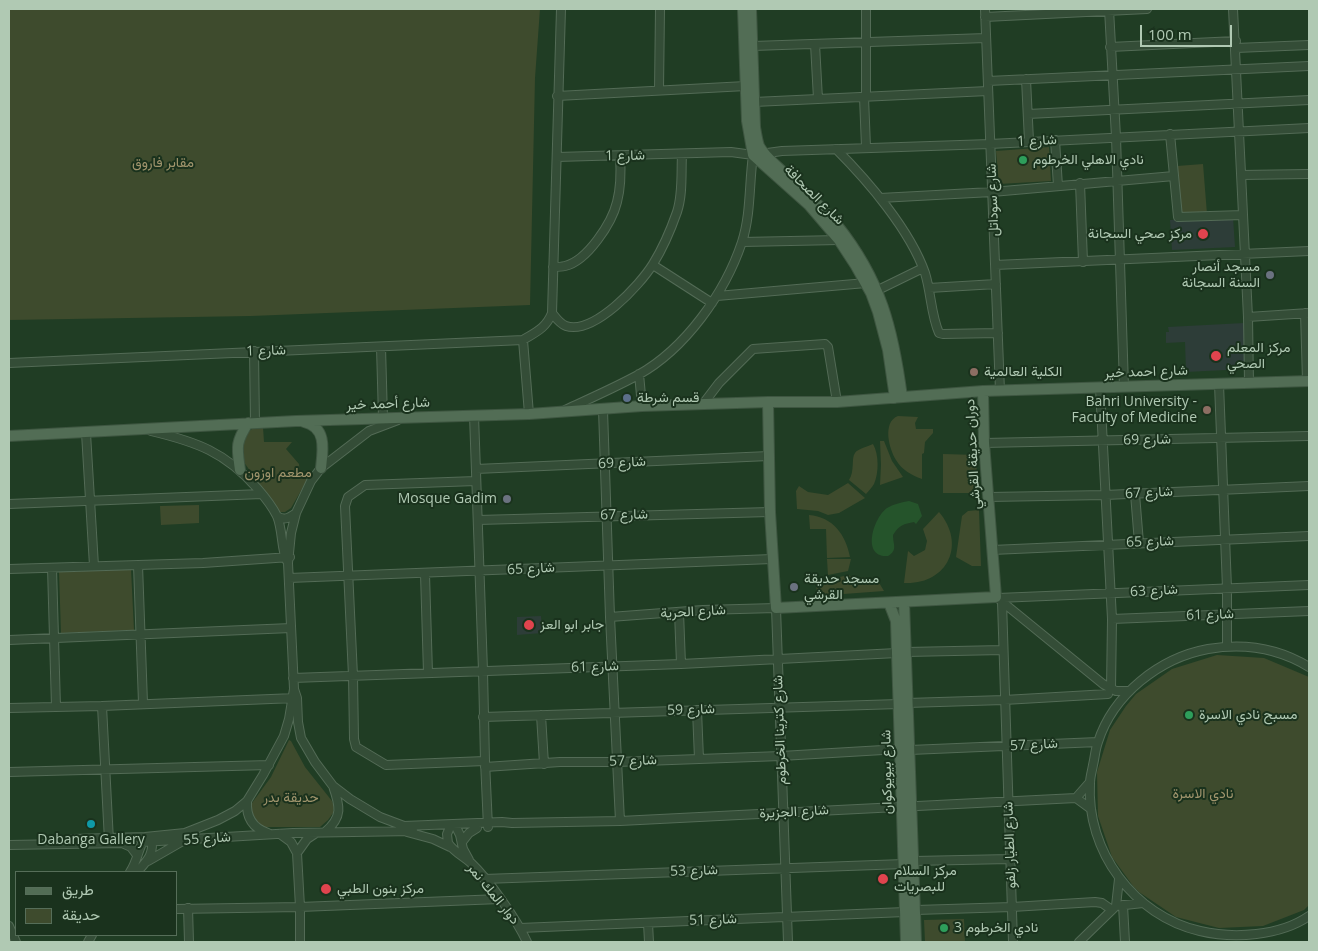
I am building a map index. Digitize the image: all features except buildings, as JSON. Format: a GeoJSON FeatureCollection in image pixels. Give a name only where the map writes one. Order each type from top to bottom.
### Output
{"type":"FeatureCollection","features":[{"type":"Feature","properties":{"kind":"main road"},"geometry":{"type":"LineString","coordinates":[[743,9],[747,121],[753,155]]}},
{"type":"Feature","properties":{"kind":"main road","name":"شارع الصحافة"},"geometry":{"type":"LineString","coordinates":[[751,9],[754,102],[756,133],[759,145],[765,154],[816,202],[836,224],[857,252],[878,290],[892,336],[898,398]]}},
{"type":"Feature","properties":{"kind":"main road","name":"شارع الصحافة"},"geometry":{"type":"LineString","coordinates":[[753,155],[809,205],[839,240],[866,283],[886,337],[898,398]]}},
{"type":"Feature","properties":{"kind":"main road","name":"شارع احمد خير"},"geometry":{"type":"LineString","coordinates":[[983,391],[1308,381]]}},
{"type":"Feature","properties":{"kind":"main road","name":"دوران حديقة القرشي"},"geometry":{"type":"LineString","coordinates":[[768,402],[837,402],[983,391],[984,443],[992,550],[999,599]]}},
{"type":"Feature","properties":{"kind":"main road"},"geometry":{"type":"LineString","coordinates":[[768,402],[770,512],[776,608],[999,599]]}},
{"type":"Feature","properties":{"kind":"main road","name":"شارع أحمد خير"},"geometry":{"type":"LineString","coordinates":[[9,436],[296,421],[559,413],[642,406],[768,402]]}},
{"type":"Feature","properties":{"kind":"main road"},"geometry":{"type":"LineString","coordinates":[[296,421],[313,425],[319,432],[323,446],[321,468]]}},
{"type":"Feature","properties":{"kind":"main road"},"geometry":{"type":"LineString","coordinates":[[240,470],[238,444],[240,436],[252,423]]}},
{"type":"Feature","properties":{"kind":"main road","name":"شارع بيويوكوان"},"geometry":{"type":"LineString","coordinates":[[889,602],[896,621],[902,653]]}},
{"type":"Feature","properties":{"kind":"main road","name":"شارع بيويوكوان"},"geometry":{"type":"LineString","coordinates":[[904,602],[903,703],[905,750],[912,805],[909,862],[910,911],[906,942]]}},
{"type":"Feature","properties":{"kind":"main road","name":"شارع بيويوكوان"},"geometry":{"type":"LineString","coordinates":[[905,750],[901,807],[909,862]]}},
{"type":"Feature","properties":{"kind":"main road","name":"شارع بيويوكوان"},"geometry":{"type":"LineString","coordinates":[[910,911],[916,942]]}},
{"type":"Feature","properties":{"kind":"street"},"geometry":{"type":"LineString","coordinates":[[529,414],[522,340],[542,329],[552,313],[561,9]]}},
{"type":"Feature","properties":{"kind":"street"},"geometry":{"type":"LineString","coordinates":[[659,90],[660,9]]}},
{"type":"Feature","properties":{"kind":"street"},"geometry":{"type":"LineString","coordinates":[[866,9],[866,147]]}},
{"type":"Feature","properties":{"kind":"street"},"geometry":{"type":"LineString","coordinates":[[985,13],[1148,9]]}},
{"type":"Feature","properties":{"kind":"street"},"geometry":{"type":"LineString","coordinates":[[1233,9],[1246,253],[1249,383]]}},
{"type":"Feature","properties":{"kind":"street"},"geometry":{"type":"LineString","coordinates":[[1109,10],[1116,137],[1124,387]]}},
{"type":"Feature","properties":{"kind":"street","name":"شارع سوداتل"},"geometry":{"type":"LineString","coordinates":[[985,13],[1000,390]]}},
{"type":"Feature","properties":{"kind":"street"},"geometry":{"type":"LineString","coordinates":[[753,46],[986,38]]}},
{"type":"Feature","properties":{"kind":"street"},"geometry":{"type":"LineString","coordinates":[[815,44],[818,99]]}},
{"type":"Feature","properties":{"kind":"street"},"geometry":{"type":"LineString","coordinates":[[1110,47],[1236,44],[1309,45]]}},
{"type":"Feature","properties":{"kind":"street"},"geometry":{"type":"LineString","coordinates":[[988,80],[1309,66]]}},
{"type":"Feature","properties":{"kind":"street"},"geometry":{"type":"LineString","coordinates":[[1026,79],[1029,141]]}},
{"type":"Feature","properties":{"kind":"street"},"geometry":{"type":"LineString","coordinates":[[557,96],[746,86]]}},
{"type":"Feature","properties":{"kind":"street"},"geometry":{"type":"LineString","coordinates":[[754,102],[988,91]]}},
{"type":"Feature","properties":{"kind":"street"},"geometry":{"type":"LineString","coordinates":[[1028,114],[1309,100]]}},
{"type":"Feature","properties":{"kind":"street","name":"شارع 1"},"geometry":{"type":"LineString","coordinates":[[557,157],[731,152],[753,155],[782,151],[990,144],[1309,128]]}},
{"type":"Feature","properties":{"kind":"street"},"geometry":{"type":"LineString","coordinates":[[1170,134],[1178,217],[1243,215]]}},
{"type":"Feature","properties":{"kind":"street"},"geometry":{"type":"LineString","coordinates":[[1055,140],[1058,186]]}},
{"type":"Feature","properties":{"kind":"street"},"geometry":{"type":"LineString","coordinates":[[836,149],[880,198],[907,236],[923,268],[937,328],[941,334],[998,334]]}},
{"type":"Feature","properties":{"kind":"street"},"geometry":{"type":"LineString","coordinates":[[552,313],[564,325],[583,325],[595,320],[614,308],[653,265],[677,211],[681,190],[682,154]]}},
{"type":"Feature","properties":{"kind":"street"},"geometry":{"type":"LineString","coordinates":[[559,413],[639,374],[684,337],[712,303],[742,242],[746,225],[753,155]]}},
{"type":"Feature","properties":{"kind":"street"},"geometry":{"type":"LineString","coordinates":[[553,267],[564,267],[576,260],[593,246],[606,226],[617,201],[620,156]]}},
{"type":"Feature","properties":{"kind":"street"},"geometry":{"type":"LineString","coordinates":[[1241,175],[1309,174]]}},
{"type":"Feature","properties":{"kind":"street"},"geometry":{"type":"LineString","coordinates":[[880,198],[992,192],[1174,176]]}},
{"type":"Feature","properties":{"kind":"street"},"geometry":{"type":"LineString","coordinates":[[1080,183],[1083,262]]}},
{"type":"Feature","properties":{"kind":"street"},"geometry":{"type":"LineString","coordinates":[[742,242],[839,240]]}},
{"type":"Feature","properties":{"kind":"street"},"geometry":{"type":"LineString","coordinates":[[995,265],[1309,251]]}},
{"type":"Feature","properties":{"kind":"street"},"geometry":{"type":"LineString","coordinates":[[653,265],[712,303]]}},
{"type":"Feature","properties":{"kind":"street"},"geometry":{"type":"LineString","coordinates":[[878,290],[923,268]]}},
{"type":"Feature","properties":{"kind":"street"},"geometry":{"type":"LineString","coordinates":[[717,296],[866,283]]}},
{"type":"Feature","properties":{"kind":"street"},"geometry":{"type":"LineString","coordinates":[[929,288],[996,284]]}},
{"type":"Feature","properties":{"kind":"street"},"geometry":{"type":"LineString","coordinates":[[1248,317],[1307,313],[1308,381]]}},
{"type":"Feature","properties":{"kind":"street","name":"شارع 1"},"geometry":{"type":"LineString","coordinates":[[9,363],[522,340]]}},
{"type":"Feature","properties":{"kind":"street"},"geometry":{"type":"LineString","coordinates":[[703,404],[719,383],[754,349],[825,344],[828,346],[837,402]]}},
{"type":"Feature","properties":{"kind":"street"},"geometry":{"type":"LineString","coordinates":[[381,347],[383,418]]}},
{"type":"Feature","properties":{"kind":"street"},"geometry":{"type":"LineString","coordinates":[[252,423],[254,351]]}},
{"type":"Feature","properties":{"kind":"street"},"geometry":{"type":"LineString","coordinates":[[639,374],[642,406]]}},
{"type":"Feature","properties":{"kind":"street"},"geometry":{"type":"LineString","coordinates":[[1219,384],[1227,588],[1227,646]]}},
{"type":"Feature","properties":{"kind":"street"},"geometry":{"type":"LineString","coordinates":[[1100,388],[1112,619],[1109,691],[1114,710]]}},
{"type":"Feature","properties":{"kind":"street"},"geometry":{"type":"LineString","coordinates":[[603,410],[612,666],[620,821]]}},
{"type":"Feature","properties":{"kind":"street"},"geometry":{"type":"LineString","coordinates":[[474,415],[488,825]]}},
{"type":"Feature","properties":{"kind":"street"},"geometry":{"type":"LineString","coordinates":[[287,559],[296,513],[311,481],[321,468],[369,431],[406,417]]}},
{"type":"Feature","properties":{"kind":"street"},"geometry":{"type":"LineString","coordinates":[[140,429],[196,443],[217,454],[240,470],[262,494],[277,516],[287,559],[294,698],[301,738],[314,762],[333,786],[365,809],[405,828]]}},
{"type":"Feature","properties":{"kind":"street"},"geometry":{"type":"LineString","coordinates":[[86,433],[94,566]]}},
{"type":"Feature","properties":{"kind":"street","name":"شارع 69"},"geometry":{"type":"LineString","coordinates":[[984,443],[1309,436]]}},
{"type":"Feature","properties":{"kind":"street","name":"شارع 69"},"geometry":{"type":"LineString","coordinates":[[476,469],[769,456]]}},
{"type":"Feature","properties":{"kind":"street"},"geometry":{"type":"LineString","coordinates":[[353,676],[346,502],[348,497],[362,486],[368,484],[476,481]]}},
{"type":"Feature","properties":{"kind":"street","name":"شارع 67"},"geometry":{"type":"LineString","coordinates":[[989,497],[1135,494],[1309,486]]}},
{"type":"Feature","properties":{"kind":"street"},"geometry":{"type":"LineString","coordinates":[[9,504],[262,494]]}},
{"type":"Feature","properties":{"kind":"street"},"geometry":{"type":"LineString","coordinates":[[1135,494],[1139,543]]}},
{"type":"Feature","properties":{"kind":"street","name":"شارع 67"},"geometry":{"type":"LineString","coordinates":[[478,520],[770,512]]}},
{"type":"Feature","properties":{"kind":"street"},"geometry":{"type":"LineString","coordinates":[[277,516],[285,519],[296,513]]}},
{"type":"Feature","properties":{"kind":"street","name":"شارع 65"},"geometry":{"type":"LineString","coordinates":[[992,550],[1309,536]]}},
{"type":"Feature","properties":{"kind":"street"},"geometry":{"type":"LineString","coordinates":[[9,569],[138,566],[287,559]]}},
{"type":"Feature","properties":{"kind":"street","name":"شارع 65"},"geometry":{"type":"LineString","coordinates":[[288,578],[772,559]]}},
{"type":"Feature","properties":{"kind":"street"},"geometry":{"type":"LineString","coordinates":[[138,566],[143,703]]}},
{"type":"Feature","properties":{"kind":"street"},"geometry":{"type":"LineString","coordinates":[[52,568],[56,707]]}},
{"type":"Feature","properties":{"kind":"street"},"geometry":{"type":"LineString","coordinates":[[425,574],[428,673]]}},
{"type":"Feature","properties":{"kind":"street","name":"شارع 63"},"geometry":{"type":"LineString","coordinates":[[999,599],[1309,585]]}},
{"type":"Feature","properties":{"kind":"street"},"geometry":{"type":"LineString","coordinates":[[999,599],[1103,684],[1109,691],[1129,691]]}},
{"type":"Feature","properties":{"kind":"street","name":"شارع الطيار زلفو"},"geometry":{"type":"LineString","coordinates":[[999,599],[1003,650],[1013,942]]}},
{"type":"Feature","properties":{"kind":"street","name":"شارع الحرية"},"geometry":{"type":"LineString","coordinates":[[610,617],[776,608]]}},
{"type":"Feature","properties":{"kind":"street","name":"شارع كترينا الخرطوم"},"geometry":{"type":"LineString","coordinates":[[776,608],[788,942]]}},
{"type":"Feature","properties":{"kind":"street","name":"شارع 61"},"geometry":{"type":"LineString","coordinates":[[1112,619],[1309,611]]}},
{"type":"Feature","properties":{"kind":"street"},"geometry":{"type":"LineString","coordinates":[[679,612],[681,664]]}},
{"type":"Feature","properties":{"kind":"street"},"geometry":{"type":"LineString","coordinates":[[9,640],[53,640],[291,628]]}},
{"type":"Feature","properties":{"kind":"street"},"geometry":{"type":"LineString","coordinates":[[1309,667],[1294,658],[1262,648],[1227,646],[1191,652],[1158,668],[1129,691],[1114,710],[1098,742],[1090,782],[1090,809],[1096,834],[1106,857],[1119,879],[1143,903],[1165,918],[1189,929],[1241,939],[1274,931],[1309,916]]}},
{"type":"Feature","properties":{"kind":"street","name":"شارع 61"},"geometry":{"type":"LineString","coordinates":[[293,678],[1003,650]]}},
{"type":"Feature","properties":{"kind":"street","name":"شارع 57"},"geometry":{"type":"LineString","coordinates":[[353,676],[356,747],[382,764],[391,766],[617,762],[1098,742]]}},
{"type":"Feature","properties":{"kind":"street","name":"شارع 59"},"geometry":{"type":"LineString","coordinates":[[483,717],[1004,700],[1109,691]]}},
{"type":"Feature","properties":{"kind":"street"},"geometry":{"type":"LineString","coordinates":[[9,708],[294,698]]}},
{"type":"Feature","properties":{"kind":"street"},"geometry":{"type":"LineString","coordinates":[[102,706],[109,840],[147,840],[199,829],[235,811],[247,801],[284,736],[294,698]]}},
{"type":"Feature","properties":{"kind":"street"},"geometry":{"type":"LineString","coordinates":[[697,710],[699,759]]}},
{"type":"Feature","properties":{"kind":"street"},"geometry":{"type":"LineString","coordinates":[[541,715],[544,764]]}},
{"type":"Feature","properties":{"kind":"street"},"geometry":{"type":"LineString","coordinates":[[284,736],[301,738]]}},
{"type":"Feature","properties":{"kind":"street"},"geometry":{"type":"LineString","coordinates":[[9,772],[269,765]]}},
{"type":"Feature","properties":{"kind":"street"},"geometry":{"type":"LineString","coordinates":[[1090,782],[1076,798],[1090,809]]}},
{"type":"Feature","properties":{"kind":"street"},"geometry":{"type":"LineString","coordinates":[[297,853],[307,839],[321,832],[336,820],[339,808],[333,786]]}},
{"type":"Feature","properties":{"kind":"street","name":"شارع الجزيرة"},"geometry":{"type":"LineString","coordinates":[[405,828],[620,821],[1076,798]]}},
{"type":"Feature","properties":{"kind":"street"},"geometry":{"type":"LineString","coordinates":[[247,801],[246,811],[255,827],[262,831],[276,834],[291,842],[297,853],[300,942]]}},
{"type":"Feature","properties":{"kind":"street","name":"شارع الجزيرة"},"geometry":{"type":"LineString","coordinates":[[453,827],[478,828],[488,825]]}},
{"type":"Feature","properties":{"kind":"street"},"geometry":{"type":"LineString","coordinates":[[453,827],[462,842],[463,849],[470,862]]}},
{"type":"Feature","properties":{"kind":"street"},"geometry":{"type":"LineString","coordinates":[[451,848],[447,841],[453,827]]}},
{"type":"Feature","properties":{"kind":"street","name":"شارع 55"},"geometry":{"type":"LineString","coordinates":[[9,845],[66,842],[71,844],[109,840],[122,843],[147,840],[183,841],[276,834],[405,828]]}},
{"type":"Feature","properties":{"kind":"street","name":"دوار المك نمر"},"geometry":{"type":"LineString","coordinates":[[405,828],[451,848],[470,862],[520,928],[527,942]]}},
{"type":"Feature","properties":{"kind":"street"},"geometry":{"type":"LineString","coordinates":[[462,842],[469,833],[478,828]]}},
{"type":"Feature","properties":{"kind":"street"},"geometry":{"type":"LineString","coordinates":[[131,871],[136,862],[137,855],[147,840]]}},
{"type":"Feature","properties":{"kind":"street"},"geometry":{"type":"LineString","coordinates":[[138,871],[148,860],[152,852],[147,840]]}},
{"type":"Feature","properties":{"kind":"street"},"geometry":{"type":"LineString","coordinates":[[148,860],[183,841]]}},
{"type":"Feature","properties":{"kind":"street"},"geometry":{"type":"LineString","coordinates":[[122,843],[131,847],[137,855]]}},
{"type":"Feature","properties":{"kind":"street","name":"شارع 53"},"geometry":{"type":"LineString","coordinates":[[484,879],[1010,859]]}},
{"type":"Feature","properties":{"kind":"street"},"geometry":{"type":"LineString","coordinates":[[1119,879],[1117,907],[1125,942]]}},
{"type":"Feature","properties":{"kind":"street"},"geometry":{"type":"LineString","coordinates":[[178,909],[300,907],[500,900]]}},
{"type":"Feature","properties":{"kind":"street","name":"شارع 51"},"geometry":{"type":"LineString","coordinates":[[520,928],[1095,902],[1117,907]]}},
{"type":"Feature","properties":{"kind":"street"},"geometry":{"type":"LineString","coordinates":[[1079,942],[1117,907],[1143,903]]}},
{"type":"Feature","properties":{"kind":"street"},"geometry":{"type":"LineString","coordinates":[[188,908],[190,942]]}},
{"type":"Feature","properties":{"kind":"street"},"geometry":{"type":"LineString","coordinates":[[648,923],[649,942]]}},
{"type":"Feature","properties":{"kind":"street"},"geometry":{"type":"LineString","coordinates":[[9,926],[16,942]]}},
{"type":"Feature","properties":{"kind":"shaded area","name":"مركز صحي السجانة"},"geometry":{"type":"Polygon","coordinates":[[[1233,217],[1235,247],[1172,250],[1170,220],[1233,217]]]}},
{"type":"Feature","properties":{"kind":"shaded area","name":"مركز المعلم الصحي"},"geometry":{"type":"Polygon","coordinates":[[[1244,323],[1246,369],[1186,372],[1185,342],[1166,343],[1166,332],[1169,332],[1168,327],[1244,323]]]}},
{"type":"Feature","properties":{"kind":"shaded area"},"geometry":{"type":"Polygon","coordinates":[[[909,501],[918,504],[922,516],[916,524],[914,522],[907,523],[897,529],[893,535],[893,552],[888,556],[880,555],[874,551],[872,544],[872,536],[877,520],[887,508],[909,501]]]}},
{"type":"Feature","properties":{"kind":"shaded area","name":"جابر ابو العز"},"geometry":{"type":"Polygon","coordinates":[[[541,616],[542,633],[517,635],[517,617],[541,616]]]}},
{"type":"Feature","properties":{"kind":"green space","name":"مقابر فاروق"},"geometry":{"type":"Polygon","coordinates":[[[9,9],[540,9],[535,78],[530,305],[251,316],[9,320],[9,9]]]}},
{"type":"Feature","properties":{"kind":"green space","name":"نادي الاهلي الخرطوم"},"geometry":{"type":"Polygon","coordinates":[[[1049,147],[1051,181],[999,184],[996,151],[1049,147]]]}},
{"type":"Feature","properties":{"kind":"green space"},"geometry":{"type":"Polygon","coordinates":[[[1203,164],[1207,214],[1181,216],[1177,166],[1203,164]]]}},
{"type":"Feature","properties":{"kind":"green space"},"geometry":{"type":"Polygon","coordinates":[[[898,416],[918,417],[915,423],[916,429],[933,429],[933,433],[925,442],[924,453],[922,454],[922,479],[901,467],[891,449],[888,430],[893,419],[898,416]]]}},
{"type":"Feature","properties":{"kind":"green space","name":"مطعم اوزون"},"geometry":{"type":"Polygon","coordinates":[[[263,427],[264,442],[292,442],[286,449],[299,464],[300,474],[310,475],[291,508],[285,512],[279,512],[241,458],[244,435],[252,429],[263,427]]]}},
{"type":"Feature","properties":{"kind":"green space"},"geometry":{"type":"Polygon","coordinates":[[[880,441],[884,441],[892,461],[903,477],[880,485],[881,465],[880,441]]]}},
{"type":"Feature","properties":{"kind":"green space"},"geometry":{"type":"Polygon","coordinates":[[[873,444],[878,464],[877,475],[874,484],[866,494],[849,480],[855,453],[873,444]]]}},
{"type":"Feature","properties":{"kind":"green space"},"geometry":{"type":"Polygon","coordinates":[[[943,454],[977,455],[976,493],[943,493],[943,454]]]}},
{"type":"Feature","properties":{"kind":"green space"},"geometry":{"type":"Polygon","coordinates":[[[848,483],[865,498],[839,513],[828,515],[818,511],[797,509],[796,491],[799,486],[808,492],[828,495],[848,483]]]}},
{"type":"Feature","properties":{"kind":"green space"},"geometry":{"type":"Polygon","coordinates":[[[199,505],[199,523],[161,525],[160,506],[199,505]]]}},
{"type":"Feature","properties":{"kind":"green space"},"geometry":{"type":"Polygon","coordinates":[[[979,510],[981,566],[972,566],[956,557],[962,516],[968,511],[979,510]]]}},
{"type":"Feature","properties":{"kind":"green space"},"geometry":{"type":"Polygon","coordinates":[[[939,512],[947,525],[951,537],[952,549],[948,561],[932,577],[919,582],[904,583],[908,551],[914,556],[925,550],[927,541],[923,529],[939,512]]]}},
{"type":"Feature","properties":{"kind":"green space"},"geometry":{"type":"Polygon","coordinates":[[[809,515],[825,519],[837,528],[845,541],[850,557],[827,558],[826,529],[810,529],[809,515]]]}},
{"type":"Feature","properties":{"kind":"green space"},"geometry":{"type":"Polygon","coordinates":[[[827,559],[851,559],[848,571],[828,575],[827,559]]]}},
{"type":"Feature","properties":{"kind":"green space"},"geometry":{"type":"Polygon","coordinates":[[[131,569],[134,630],[61,633],[59,572],[131,569]]]}},
{"type":"Feature","properties":{"kind":"green space"},"geometry":{"type":"Polygon","coordinates":[[[849,575],[855,580],[863,577],[878,581],[884,591],[817,596],[816,582],[849,575]]]}},
{"type":"Feature","properties":{"kind":"green space","name":"نادي الاسرة"},"geometry":{"type":"Polygon","coordinates":[[[1217,655],[1264,658],[1309,677],[1309,905],[1304,910],[1263,926],[1219,928],[1176,917],[1133,886],[1112,857],[1098,816],[1097,772],[1110,730],[1126,706],[1136,694],[1172,669],[1217,655]]]}},
{"type":"Feature","properties":{"kind":"green space","name":"حديقة بدر"},"geometry":{"type":"Polygon","coordinates":[[[289,740],[305,767],[334,806],[333,813],[320,827],[262,827],[250,812],[252,803],[271,777],[289,740]]]}},
{"type":"Feature","properties":{"kind":"green space","name":"نادي الخرطوم 3"},"geometry":{"type":"Polygon","coordinates":[[[964,919],[965,942],[925,942],[924,920],[964,919]]]}},
{"type":"Feature","properties":{"kind":"place","name":"نادي الاهلي الخرطوم"},"geometry":{"type":"Point","coordinates":[1023,160]}},
{"type":"Feature","properties":{"kind":"place","name":"مركز صحي السجانة"},"geometry":{"type":"Point","coordinates":[1203,234]}},
{"type":"Feature","properties":{"kind":"place","name":"مسجد أنصار السنة السجانة"},"geometry":{"type":"Point","coordinates":[1270,275]}},
{"type":"Feature","properties":{"kind":"place","name":"مركز المعلم الصحي"},"geometry":{"type":"Point","coordinates":[1216,356]}},
{"type":"Feature","properties":{"kind":"place","name":"الكلية العالمية"},"geometry":{"type":"Point","coordinates":[974,372]}},
{"type":"Feature","properties":{"kind":"place","name":"قسم شرطة"},"geometry":{"type":"Point","coordinates":[627,398]}},
{"type":"Feature","properties":{"kind":"place","name":"Bahri University - Faculty of Medicine"},"geometry":{"type":"Point","coordinates":[1207,410]}},
{"type":"Feature","properties":{"kind":"place","name":"Mosque Gadim"},"geometry":{"type":"Point","coordinates":[507,499]}},
{"type":"Feature","properties":{"kind":"place","name":"مسجد حديقة القرشي"},"geometry":{"type":"Point","coordinates":[794,587]}},
{"type":"Feature","properties":{"kind":"place","name":"جابر ابو العز"},"geometry":{"type":"Point","coordinates":[529,625]}},
{"type":"Feature","properties":{"kind":"place","name":"مسبح نادي الاسرة"},"geometry":{"type":"Point","coordinates":[1189,715]}},
{"type":"Feature","properties":{"kind":"place","name":"Dabanga Gallery"},"geometry":{"type":"Point","coordinates":[91,824]}},
{"type":"Feature","properties":{"kind":"place","name":"مركز السلام للبصريات"},"geometry":{"type":"Point","coordinates":[883,879]}},
{"type":"Feature","properties":{"kind":"place","name":"مركز بنون الطبي"},"geometry":{"type":"Point","coordinates":[326,889]}},
{"type":"Feature","properties":{"kind":"place","name":"نادي الخرطوم 3"},"geometry":{"type":"Point","coordinates":[944,928]}}]}
